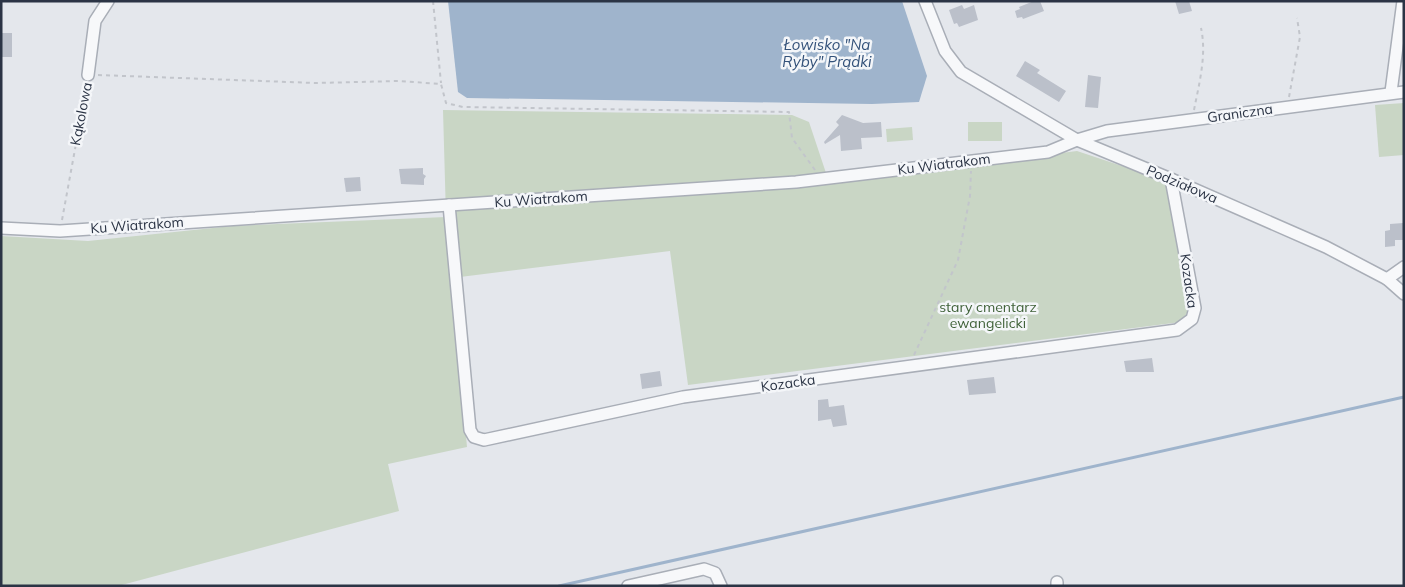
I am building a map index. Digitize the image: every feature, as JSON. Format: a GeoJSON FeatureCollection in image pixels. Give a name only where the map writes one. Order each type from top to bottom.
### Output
{"type":"FeatureCollection","features":[{"type":"Feature","properties":{"kind":"street","name":"Kąkolowa"},"geometry":{"type":"LineString","coordinates":[[88,74],[95,22],[108,1]]}},
{"type":"Feature","properties":{"kind":"street","name":"Podziałowa"},"geometry":{"type":"LineString","coordinates":[[925,1],[945,51],[961,72],[1077,140],[1171,178],[1326,247],[1387,279],[1404,294]]}},
{"type":"Feature","properties":{"kind":"street"},"geometry":{"type":"LineString","coordinates":[[1391,92],[1403,1]]}},
{"type":"Feature","properties":{"kind":"street","name":"Graniczna"},"geometry":{"type":"LineString","coordinates":[[1077,140],[1107,131],[1391,92],[1404,92]]}},
{"type":"Feature","properties":{"kind":"street","name":"Ku Wiatrakom"},"geometry":{"type":"LineString","coordinates":[[1,228],[60,231],[824,179],[1048,152],[1077,140]]}},
{"type":"Feature","properties":{"kind":"street","name":"Kozacka"},"geometry":{"type":"LineString","coordinates":[[449,205],[470,430],[478,439],[491,439],[683,397],[1172,332],[1184,327],[1192,319],[1195,308],[1171,178]]}},
{"type":"Feature","properties":{"kind":"street"},"geometry":{"type":"LineString","coordinates":[[1387,279],[1404,267]]}},
{"type":"Feature","properties":{"kind":"street"},"geometry":{"type":"LineString","coordinates":[[628,586],[704,569],[715,573],[721,586]]}},
{"type":"Feature","properties":{"kind":"path"},"geometry":{"type":"LineString","coordinates":[[433,1],[441,84],[446,103],[463,107],[789,112],[792,138],[805,158],[824,179]]}},
{"type":"Feature","properties":{"kind":"path"},"geometry":{"type":"LineString","coordinates":[[1287,107],[1300,37],[1296,18]]}},
{"type":"Feature","properties":{"kind":"path"},"geometry":{"type":"LineString","coordinates":[[1192,120],[1202,73],[1204,39],[1201,28]]}},
{"type":"Feature","properties":{"kind":"path"},"geometry":{"type":"LineString","coordinates":[[88,74],[316,83],[399,81],[441,84]]}},
{"type":"Feature","properties":{"kind":"path","name":"Kąkolowa"},"geometry":{"type":"LineString","coordinates":[[60,231],[88,74]]}},
{"type":"Feature","properties":{"kind":"path"},"geometry":{"type":"LineString","coordinates":[[909,367],[958,260],[970,196],[971,161]]}},
{"type":"Feature","properties":{"kind":"green space"},"geometry":{"type":"Polygon","coordinates":[[[1404,103],[1404,155],[1379,157],[1375,105],[1404,103]]]}},
{"type":"Feature","properties":{"kind":"green space","name":"stary cmentarz ewangelicki"},"geometry":{"type":"Polygon","coordinates":[[[443,110],[792,115],[809,122],[829,182],[1077,151],[1131,169],[1168,185],[1189,310],[1181,322],[688,385],[670,251],[452,278],[467,447],[388,464],[399,511],[118,586],[1,586],[1,236],[88,241],[232,226],[446,217],[443,110]]]}},
{"type":"Feature","properties":{"kind":"green space"},"geometry":{"type":"Polygon","coordinates":[[[968,122],[1002,122],[1002,141],[968,141],[968,122]]]}},
{"type":"Feature","properties":{"kind":"green space"},"geometry":{"type":"Polygon","coordinates":[[[912,127],[913,140],[887,142],[886,129],[912,127]]]}},
{"type":"Feature","properties":{"kind":"water","name":"Łowisko \"Na Ryby\" Prądki"},"geometry":{"type":"Polygon","coordinates":[[[448,1],[902,1],[927,76],[919,102],[872,104],[467,98],[458,92],[448,1]]]}},
{"type":"Feature","properties":{"kind":"building"},"geometry":{"type":"Polygon","coordinates":[[[1034,1],[1040,1],[1044,11],[1023,19],[1022,17],[1017,18],[1015,11],[1020,9],[1019,7],[1034,1]]]}},
{"type":"Feature","properties":{"kind":"building"},"geometry":{"type":"Polygon","coordinates":[[[1175,1],[1189,1],[1192,11],[1179,14],[1175,1]]]}},
{"type":"Feature","properties":{"kind":"building"},"geometry":{"type":"Polygon","coordinates":[[[962,5],[964,9],[974,5],[978,20],[959,27],[957,23],[954,24],[949,10],[962,5]]]}},
{"type":"Feature","properties":{"kind":"building"},"geometry":{"type":"Polygon","coordinates":[[[1,33],[12,33],[12,57],[1,57],[1,33]]]}},
{"type":"Feature","properties":{"kind":"building"},"geometry":{"type":"Polygon","coordinates":[[[1025,61],[1040,70],[1037,73],[1066,91],[1059,102],[1016,76],[1025,61]]]}},
{"type":"Feature","properties":{"kind":"building"},"geometry":{"type":"Polygon","coordinates":[[[1088,75],[1101,77],[1098,108],[1085,107],[1088,75]]]}},
{"type":"Feature","properties":{"kind":"building"},"geometry":{"type":"Polygon","coordinates":[[[842,115],[863,123],[881,122],[882,137],[861,138],[862,149],[841,151],[840,135],[825,144],[824,142],[839,125],[836,122],[842,115]]]}},
{"type":"Feature","properties":{"kind":"building"},"geometry":{"type":"Polygon","coordinates":[[[423,168],[423,174],[426,176],[424,185],[401,184],[399,169],[423,168]]]}},
{"type":"Feature","properties":{"kind":"building"},"geometry":{"type":"Polygon","coordinates":[[[360,177],[361,191],[346,192],[344,178],[360,177]]]}},
{"type":"Feature","properties":{"kind":"building"},"geometry":{"type":"Polygon","coordinates":[[[1403,223],[1403,240],[1395,240],[1395,246],[1385,247],[1385,231],[1390,230],[1390,224],[1403,223]]]}},
{"type":"Feature","properties":{"kind":"building"},"geometry":{"type":"Polygon","coordinates":[[[1152,358],[1154,372],[1126,372],[1124,361],[1152,358]]]}},
{"type":"Feature","properties":{"kind":"building"},"geometry":{"type":"Polygon","coordinates":[[[660,371],[662,386],[642,389],[640,374],[660,371]]]}},
{"type":"Feature","properties":{"kind":"building"},"geometry":{"type":"Polygon","coordinates":[[[994,377],[996,393],[969,395],[967,380],[994,377]]]}},
{"type":"Feature","properties":{"kind":"building"},"geometry":{"type":"Polygon","coordinates":[[[828,399],[829,407],[844,405],[847,425],[833,427],[831,419],[818,421],[818,400],[828,399]]]}},
{"type":"Feature","properties":{"kind":"waterway"},"geometry":{"type":"LineString","coordinates":[[559,586],[1404,397]]}}]}
